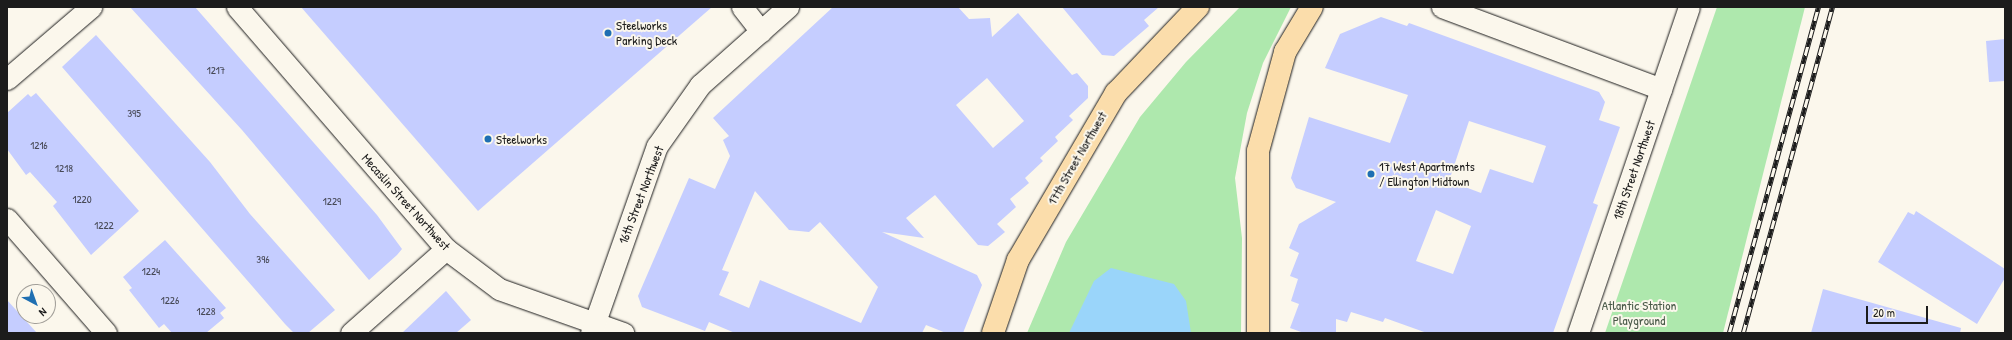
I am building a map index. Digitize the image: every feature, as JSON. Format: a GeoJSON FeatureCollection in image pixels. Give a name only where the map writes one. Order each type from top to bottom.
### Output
{"type":"FeatureCollection","features":[{"type":"Feature","properties":{"kind":"main road","name":"17th Street Northwest"},"geometry":{"type":"LineString","coordinates":[[993,333],[1018,260],[1116,93],[1198,7]]}},
{"type":"Feature","properties":{"kind":"main road"},"geometry":{"type":"LineString","coordinates":[[1258,333],[1258,151],[1285,52],[1312,7]]}},
{"type":"Feature","properties":{"kind":"street"},"geometry":{"type":"LineString","coordinates":[[7,79],[91,7]]}},
{"type":"Feature","properties":{"kind":"street","name":"Mecaslin Street Northwest"},"geometry":{"type":"LineString","coordinates":[[237,7],[446,249],[499,289],[593,327],[623,333]]}},
{"type":"Feature","properties":{"kind":"street"},"geometry":{"type":"LineString","coordinates":[[742,7],[761,31]]}},
{"type":"Feature","properties":{"kind":"street","name":"16th Street Northwest"},"geometry":{"type":"LineString","coordinates":[[593,327],[657,146],[700,85],[788,7]]}},
{"type":"Feature","properties":{"kind":"street"},"geometry":{"type":"LineString","coordinates":[[1442,7],[1661,89]]}},
{"type":"Feature","properties":{"kind":"street","name":"18th Street Northwest"},"geometry":{"type":"LineString","coordinates":[[1578,333],[1689,7]]}},
{"type":"Feature","properties":{"kind":"street"},"geometry":{"type":"LineString","coordinates":[[7,219],[106,333]]}},
{"type":"Feature","properties":{"kind":"street"},"geometry":{"type":"LineString","coordinates":[[351,333],[446,249]]}},
{"type":"Feature","properties":{"kind":"green space"},"geometry":{"type":"Polygon","coordinates":[[[1240,7],[1291,7],[1263,63],[1247,113],[1235,178],[1242,238],[1241,333],[1027,333],[1066,242],[1140,117],[1186,62],[1240,7]]]}},
{"type":"Feature","properties":{"kind":"green space","name":"Atlantic Station Playground"},"geometry":{"type":"Polygon","coordinates":[[[1717,7],[1805,7],[1723,333],[1605,333],[1717,7]]]}},
{"type":"Feature","properties":{"kind":"water"},"geometry":{"type":"Polygon","coordinates":[[[1111,268],[1174,284],[1186,301],[1191,333],[1069,333],[1094,281],[1111,268]]]}},
{"type":"Feature","properties":{"kind":"building"},"geometry":{"type":"Polygon","coordinates":[[[130,7],[195,7],[377,215],[402,249],[397,255],[369,280],[242,130],[130,7]]]}},
{"type":"Feature","properties":{"kind":"building","name":"Steelworks"},"geometry":{"type":"Polygon","coordinates":[[[301,7],[712,7],[478,211],[301,7]]]}},
{"type":"Feature","properties":{"kind":"building"},"geometry":{"type":"Polygon","coordinates":[[[833,7],[958,7],[969,19],[990,18],[992,37],[1018,13],[1072,75],[1077,73],[1088,86],[1088,98],[1069,116],[1073,120],[1055,137],[1058,141],[1040,158],[1043,161],[1025,178],[1029,183],[1010,199],[1016,207],[997,224],[1005,232],[988,246],[978,245],[935,195],[906,218],[924,238],[882,232],[977,275],[982,285],[963,333],[946,333],[926,325],[922,333],[735,333],[709,322],[705,331],[642,307],[638,296],[689,178],[715,189],[730,156],[723,140],[729,136],[713,118],[833,7]],[[987,78],[956,105],[993,148],[1024,121],[987,78]],[[755,191],[722,270],[729,272],[719,295],[749,308],[760,280],[861,323],[878,287],[820,222],[809,232],[789,230],[755,191]]]}},
{"type":"Feature","properties":{"kind":"building"},"geometry":{"type":"Polygon","coordinates":[[[1062,7],[1159,7],[1144,20],[1149,26],[1114,56],[1102,55],[1062,7]]]}},
{"type":"Feature","properties":{"kind":"building","name":"17 West Apartments / Ellington Midtown"},"geometry":{"type":"Polygon","coordinates":[[[1381,17],[1407,26],[1409,23],[1599,92],[1605,102],[1599,120],[1620,127],[1593,203],[1598,205],[1553,333],[1427,333],[1385,318],[1383,322],[1351,312],[1347,322],[1336,319],[1336,333],[1304,333],[1290,328],[1299,304],[1291,301],[1298,279],[1290,276],[1299,253],[1289,248],[1299,224],[1336,202],[1296,188],[1291,178],[1309,117],[1390,143],[1408,95],[1325,68],[1340,34],[1381,17]],[[1469,121],[1449,181],[1481,193],[1490,169],[1533,183],[1546,146],[1469,121]],[[1436,210],[1416,261],[1453,274],[1471,226],[1436,210]]]}},
{"type":"Feature","properties":{"kind":"building"},"geometry":{"type":"Polygon","coordinates":[[[96,35],[210,162],[250,214],[335,310],[308,333],[294,333],[285,324],[62,67],[96,35]]]}},
{"type":"Feature","properties":{"kind":"building"},"geometry":{"type":"Polygon","coordinates":[[[2005,39],[2005,81],[1989,82],[1986,41],[2005,39]]]}},
{"type":"Feature","properties":{"kind":"building"},"geometry":{"type":"Polygon","coordinates":[[[36,93],[139,211],[91,255],[53,206],[57,202],[30,172],[26,175],[7,149],[7,113],[28,94],[31,97],[36,93]]]}},
{"type":"Feature","properties":{"kind":"building"},"geometry":{"type":"Polygon","coordinates":[[[1916,211],[2005,269],[2005,278],[1977,324],[1878,262],[1908,212],[1914,215],[1916,211]]]}},
{"type":"Feature","properties":{"kind":"building"},"geometry":{"type":"Polygon","coordinates":[[[165,240],[226,308],[220,313],[224,318],[206,333],[172,333],[164,324],[159,328],[129,290],[132,288],[123,277],[165,240]]]}},
{"type":"Feature","properties":{"kind":"building"},"geometry":{"type":"Polygon","coordinates":[[[1823,289],[1961,328],[1960,333],[1811,333],[1823,289]]]}},
{"type":"Feature","properties":{"kind":"building"},"geometry":{"type":"Polygon","coordinates":[[[446,291],[471,320],[456,333],[402,333],[446,291]]]}},
{"type":"Feature","properties":{"kind":"building"},"geometry":{"type":"Polygon","coordinates":[[[7,300],[16,310],[16,324],[29,324],[37,333],[7,333],[7,300]]]}},
{"type":"Feature","properties":{"kind":"railway"},"geometry":{"type":"LineString","coordinates":[[1729,333],[1818,7]]}},
{"type":"Feature","properties":{"kind":"railway"},"geometry":{"type":"LineString","coordinates":[[1743,333],[1832,7]]}},
{"type":"Feature","properties":{"kind":"place","name":"Steelworks Parking Deck"},"geometry":{"type":"Point","coordinates":[608,33]}},
{"type":"Feature","properties":{"kind":"place","name":"Steelworks"},"geometry":{"type":"Point","coordinates":[488,139]}},
{"type":"Feature","properties":{"kind":"place","name":"17 West Apartments / Ellington Midtown"},"geometry":{"type":"Point","coordinates":[1371,174]}}]}
